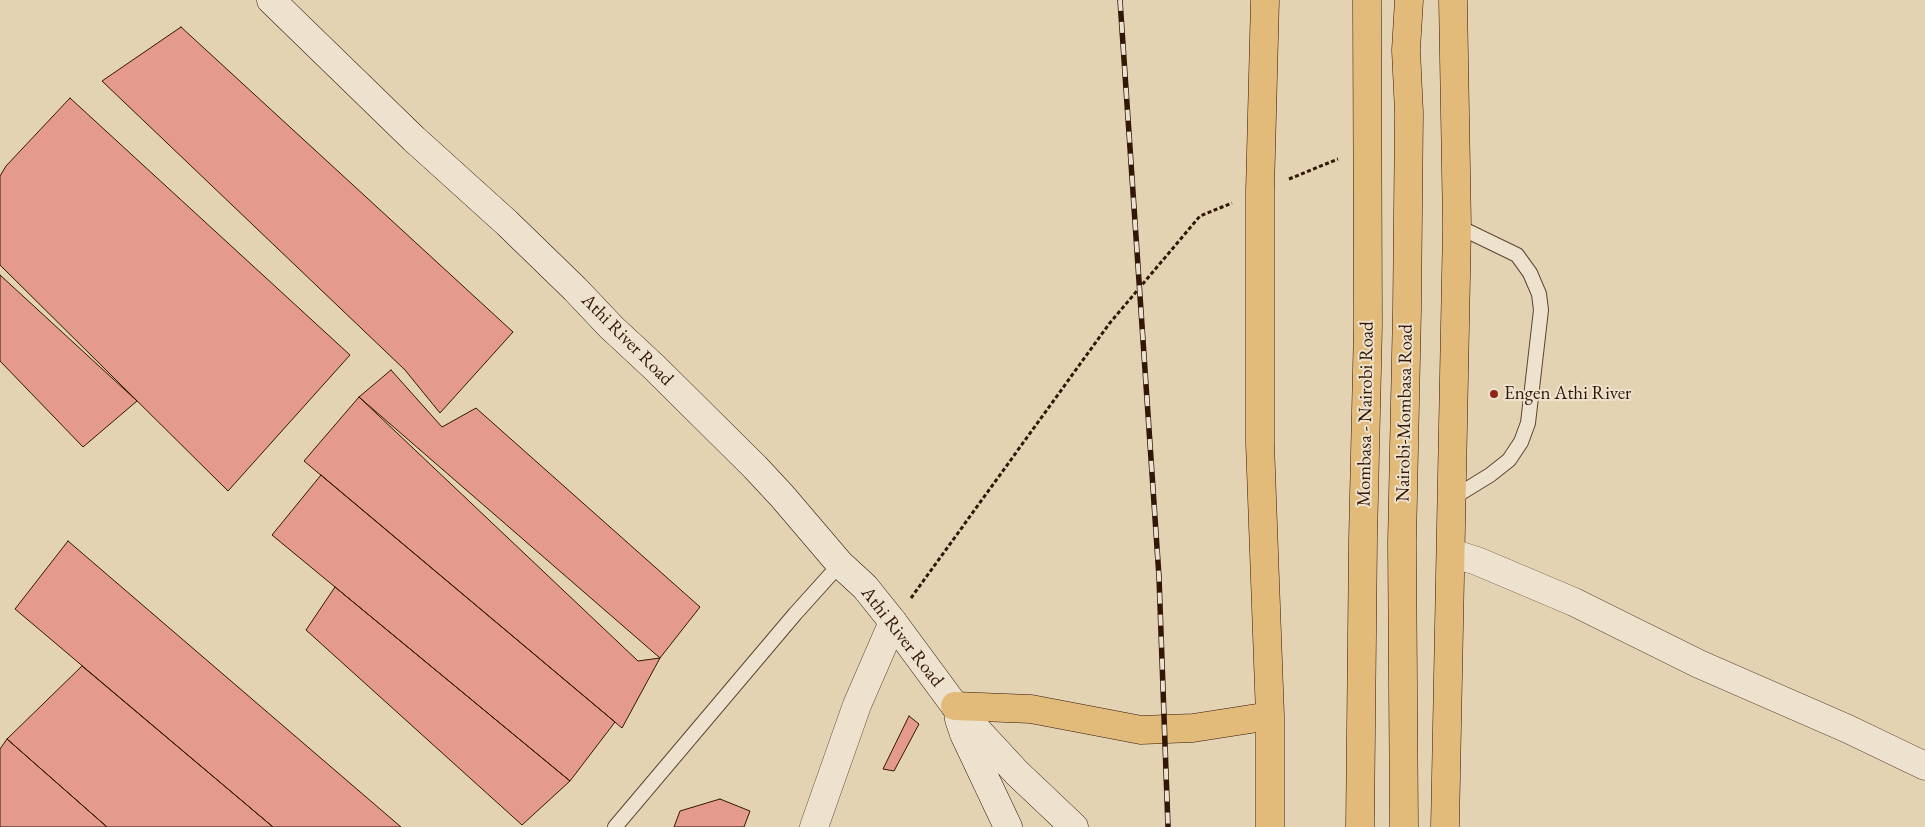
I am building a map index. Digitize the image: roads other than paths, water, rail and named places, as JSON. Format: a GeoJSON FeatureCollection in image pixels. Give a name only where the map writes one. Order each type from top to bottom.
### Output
{"type":"FeatureCollection","features":[{"type":"Feature","properties":{"kind":"highway"},"geometry":{"type":"LineString","coordinates":[[1264,0],[1264,95],[1260,191],[1260,443],[1270,716],[1270,827]]}},
{"type":"Feature","properties":{"kind":"highway","name":"Mombasa - Nairobi Road"},"geometry":{"type":"LineString","coordinates":[[1360,827],[1368,326],[1369,146],[1367,0]]}},
{"type":"Feature","properties":{"kind":"highway","name":"Nairobi-Mombasa Road"},"geometry":{"type":"LineString","coordinates":[[1404,827],[1402,542],[1408,310],[1408,113],[1406,50],[1409,0]]}},
{"type":"Feature","properties":{"kind":"highway"},"geometry":{"type":"LineString","coordinates":[[1445,827],[1452,553],[1451,499],[1457,226],[1453,0]]}},
{"type":"Feature","properties":{"kind":"highway"},"geometry":{"type":"LineString","coordinates":[[955,706],[1030,709],[1142,730],[1193,728],[1270,716]]}},
{"type":"Feature","properties":{"kind":"main road","name":"Athi River Road"},"geometry":{"type":"LineString","coordinates":[[271,0],[414,139],[568,282],[777,490],[840,564],[865,587],[894,622],[955,706],[1017,773],[1074,827]]}},
{"type":"Feature","properties":{"kind":"main road"},"geometry":{"type":"LineString","coordinates":[[1452,553],[1477,561],[1574,602],[1699,664],[1848,729],[1925,766]]}},
{"type":"Feature","properties":{"kind":"main road"},"geometry":{"type":"LineString","coordinates":[[814,827],[857,705],[894,622]]}},
{"type":"Feature","properties":{"kind":"main road","name":"Athi River Road"},"geometry":{"type":"LineString","coordinates":[[955,706],[964,734],[1008,827]]}},
{"type":"Feature","properties":{"kind":"lane"},"geometry":{"type":"LineString","coordinates":[[1451,499],[1490,475],[1509,460],[1521,442],[1528,423],[1541,310],[1539,294],[1530,273],[1517,255],[1457,226]]}},
{"type":"Feature","properties":{"kind":"lane"},"geometry":{"type":"LineString","coordinates":[[615,827],[794,614],[840,564]]}},
{"type":"Feature","properties":{"kind":"railway"},"geometry":{"type":"LineString","coordinates":[[1120,0],[1159,577],[1168,827]]}},
{"type":"Feature","properties":{"kind":"place","name":"Engen Athi River"},"geometry":{"type":"Point","coordinates":[1494,394]}}]}
